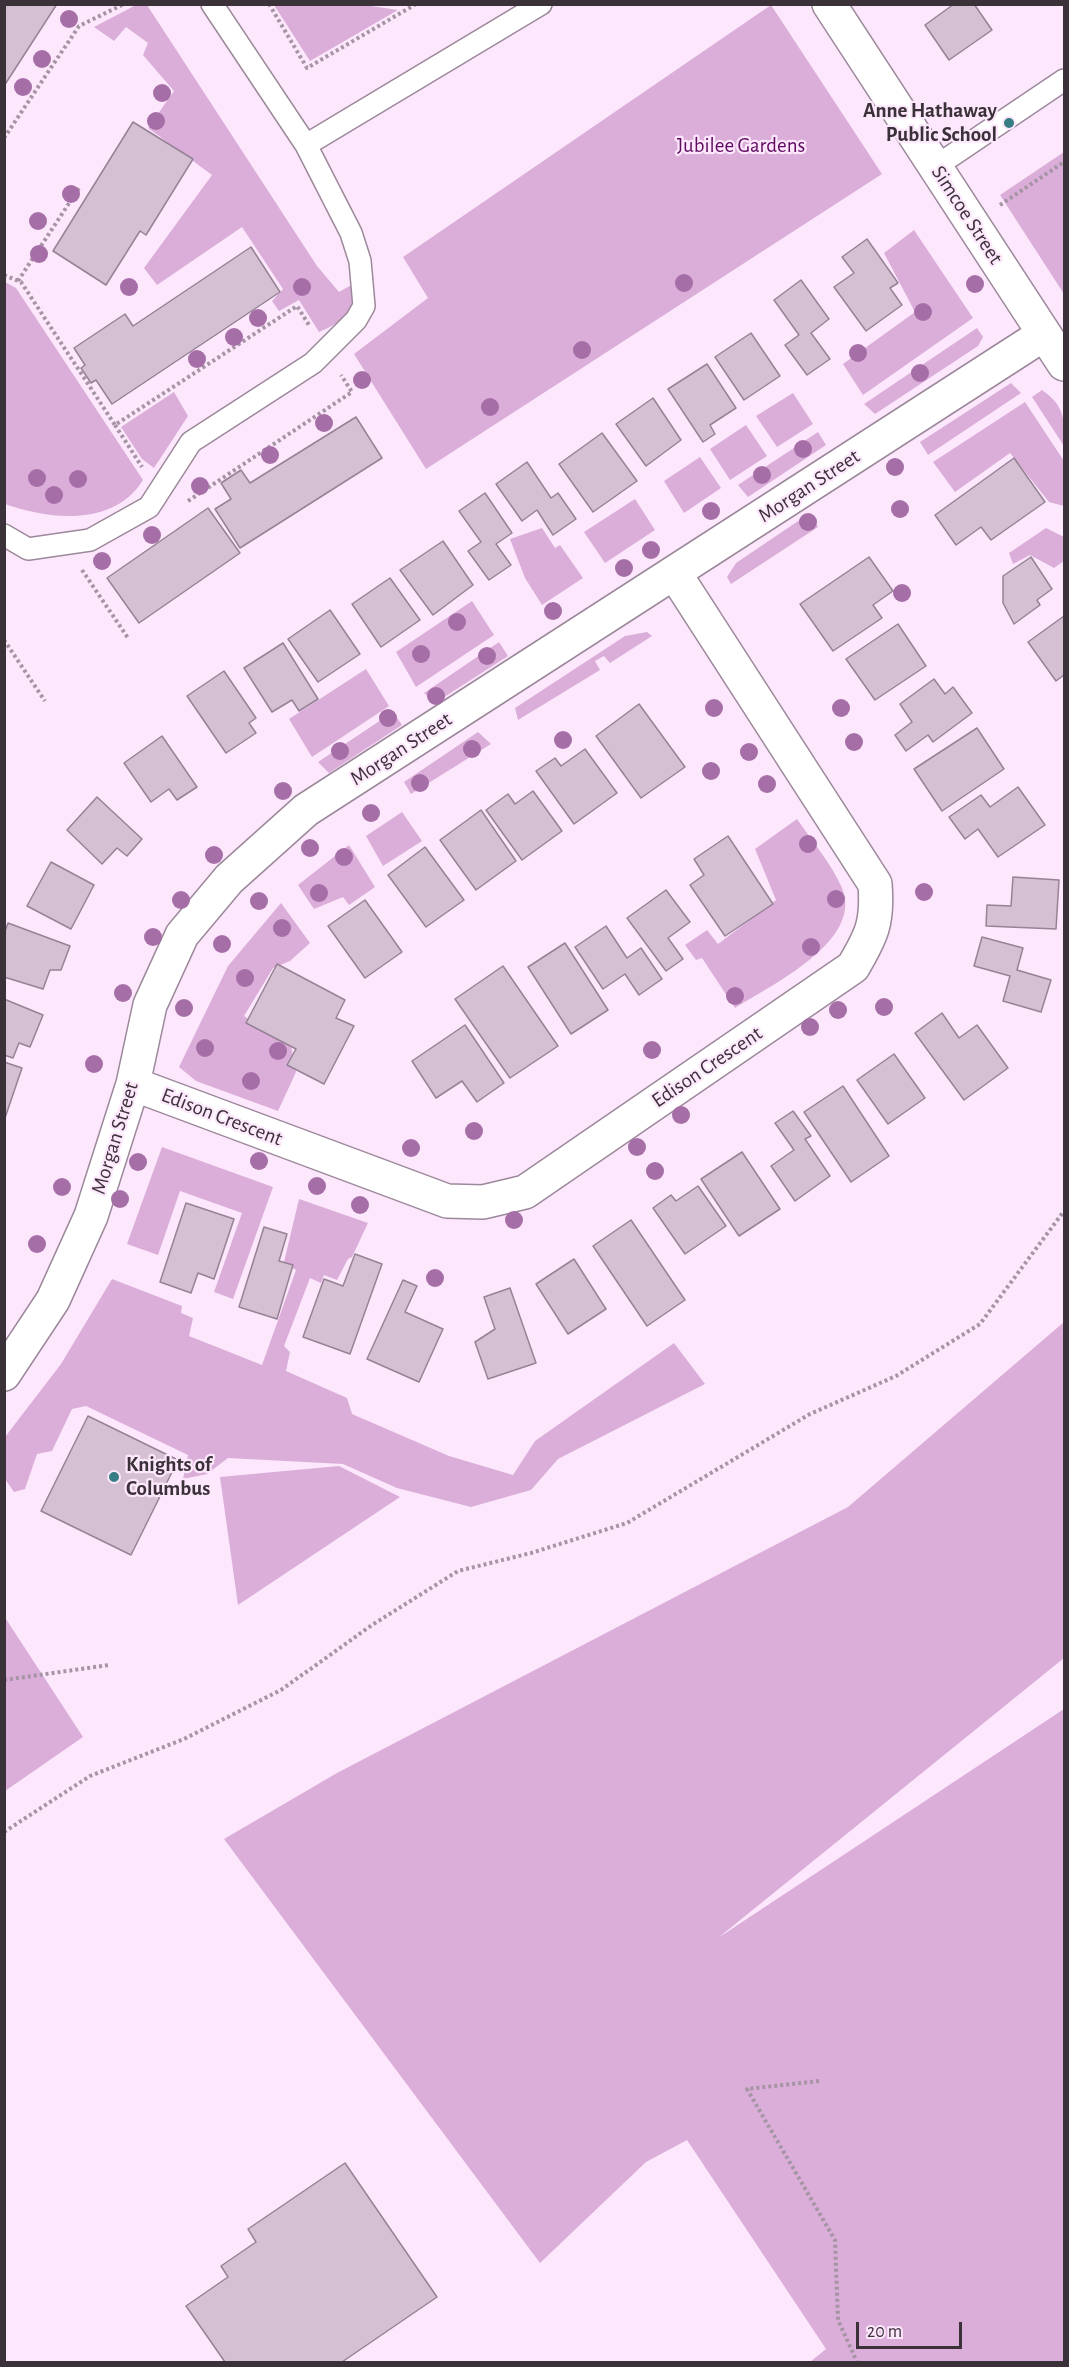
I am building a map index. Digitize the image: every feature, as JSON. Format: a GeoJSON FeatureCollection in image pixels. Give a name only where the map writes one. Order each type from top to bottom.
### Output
{"type":"FeatureCollection","features":[{"type":"Feature","properties":{"kind":"street","name":"Simcoe Street"},"geometry":{"type":"LineString","coordinates":[[829,4],[1065,364]]}},
{"type":"Feature","properties":{"kind":"street","name":"Morgan Street"},"geometry":{"type":"LineString","coordinates":[[4,1374],[53,1300],[86,1227],[133,1084],[150,1005],[182,936],[229,879],[306,810],[1044,334]]}},
{"type":"Feature","properties":{"kind":"street","name":"Edison Crescent"},"geometry":{"type":"LineString","coordinates":[[133,1084],[447,1201],[483,1202],[525,1192],[854,967],[872,936],[876,905],[875,884],[675,574]]}},
{"type":"Feature","properties":{"kind":"lane"},"geometry":{"type":"LineString","coordinates":[[4,535],[28,549],[90,540],[149,507],[191,442],[313,363],[356,320],[364,306],[360,261],[351,233],[306,145],[212,4]]}},
{"type":"Feature","properties":{"kind":"lane"},"geometry":{"type":"LineString","coordinates":[[306,145],[542,4]]}},
{"type":"Feature","properties":{"kind":"lane"},"geometry":{"type":"LineString","coordinates":[[935,167],[1065,80]]}},
{"type":"Feature","properties":{"kind":"path"},"geometry":{"type":"LineString","coordinates":[[4,138],[79,26],[124,4]]}},
{"type":"Feature","properties":{"kind":"path"},"geometry":{"type":"LineString","coordinates":[[269,4],[307,68],[416,4]]}},
{"type":"Feature","properties":{"kind":"path"},"geometry":{"type":"LineString","coordinates":[[973,225],[1065,162]]}},
{"type":"Feature","properties":{"kind":"path"},"geometry":{"type":"LineString","coordinates":[[18,281],[80,188]]}},
{"type":"Feature","properties":{"kind":"path"},"geometry":{"type":"LineString","coordinates":[[77,563],[128,638]]}},
{"type":"Feature","properties":{"kind":"path"},"geometry":{"type":"LineString","coordinates":[[4,640],[45,701]]}},
{"type":"Feature","properties":{"kind":"path"},"geometry":{"type":"LineString","coordinates":[[4,1832],[90,1776],[184,1738],[281,1690],[372,1624],[458,1571],[531,1553],[627,1523],[810,1414],[896,1376],[980,1324],[1065,1211]]}},
{"type":"Feature","properties":{"kind":"path"},"geometry":{"type":"LineString","coordinates":[[4,1680],[109,1665]]}},
{"type":"Feature","properties":{"kind":"path"},"geometry":{"type":"LineString","coordinates":[[819,2081],[747,2089],[835,2240],[838,2320],[857,2362]]}},
{"type":"Feature","properties":{"kind":"green space"},"geometry":{"type":"Polygon","coordinates":[[[357,4],[398,10],[310,61],[274,5],[357,4]]]}},
{"type":"Feature","properties":{"kind":"green space"},"geometry":{"type":"Polygon","coordinates":[[[136,5],[147,5],[317,266],[339,292],[355,283],[354,301],[351,308],[335,324],[319,332],[299,300],[279,311],[272,301],[283,289],[242,227],[157,285],[144,268],[212,175],[148,128],[174,91],[143,55],[148,43],[126,27],[114,41],[94,27],[136,5]]]}},
{"type":"Feature","properties":{"kind":"green space","name":"Jubilee Gardens"},"geometry":{"type":"Polygon","coordinates":[[[771,5],[882,174],[426,469],[354,354],[428,298],[403,257],[771,5]]]}},
{"type":"Feature","properties":{"kind":"green space"},"geometry":{"type":"Polygon","coordinates":[[[1064,152],[1064,294],[1000,195],[1064,152]]]}},
{"type":"Feature","properties":{"kind":"green space"},"geometry":{"type":"Polygon","coordinates":[[[914,230],[973,318],[863,395],[843,364],[915,312],[884,253],[914,230]]]}},
{"type":"Feature","properties":{"kind":"green space"},"geometry":{"type":"Polygon","coordinates":[[[5,282],[16,288],[143,480],[131,495],[116,506],[80,516],[61,516],[41,514],[5,504],[5,282]]]}},
{"type":"Feature","properties":{"kind":"green space"},"geometry":{"type":"Polygon","coordinates":[[[977,328],[983,337],[978,346],[875,414],[864,404],[977,328]]]}},
{"type":"Feature","properties":{"kind":"green space"},"geometry":{"type":"Polygon","coordinates":[[[1011,383],[1021,393],[928,455],[920,442],[1011,383]]]}},
{"type":"Feature","properties":{"kind":"green space"},"geometry":{"type":"Polygon","coordinates":[[[1042,390],[1055,402],[1062,414],[1064,446],[1032,397],[1042,390]]]}},
{"type":"Feature","properties":{"kind":"green space"},"geometry":{"type":"Polygon","coordinates":[[[174,392],[188,416],[154,468],[142,459],[121,427],[174,392]]]}},
{"type":"Feature","properties":{"kind":"green space"},"geometry":{"type":"Polygon","coordinates":[[[793,393],[813,424],[777,447],[756,416],[793,393]]]}},
{"type":"Feature","properties":{"kind":"green space"},"geometry":{"type":"Polygon","coordinates":[[[1025,402],[1064,461],[1064,506],[1049,502],[1010,453],[955,492],[933,462],[1025,402]]]}},
{"type":"Feature","properties":{"kind":"green space"},"geometry":{"type":"Polygon","coordinates":[[[746,425],[767,456],[730,480],[710,449],[746,425]]]}},
{"type":"Feature","properties":{"kind":"green space"},"geometry":{"type":"Polygon","coordinates":[[[818,432],[826,445],[748,497],[738,485],[818,432]]]}},
{"type":"Feature","properties":{"kind":"green space"},"geometry":{"type":"Polygon","coordinates":[[[700,457],[721,488],[684,513],[664,481],[700,457]]]}},
{"type":"Feature","properties":{"kind":"green space"},"geometry":{"type":"Polygon","coordinates":[[[635,499],[655,530],[605,563],[584,532],[635,499]]]}},
{"type":"Feature","properties":{"kind":"green space"},"geometry":{"type":"Polygon","coordinates":[[[810,513],[818,527],[731,584],[727,577],[736,563],[810,513]]]}},
{"type":"Feature","properties":{"kind":"green space"},"geometry":{"type":"Polygon","coordinates":[[[542,528],[555,548],[560,545],[583,578],[542,605],[525,578],[510,539],[542,528]]]}},
{"type":"Feature","properties":{"kind":"green space"},"geometry":{"type":"Polygon","coordinates":[[[1046,528],[1064,537],[1064,561],[1054,568],[1030,555],[1013,564],[1009,553],[1046,528]]]}},
{"type":"Feature","properties":{"kind":"green space"},"geometry":{"type":"Polygon","coordinates":[[[472,601],[494,635],[416,687],[396,652],[472,601]]]}},
{"type":"Feature","properties":{"kind":"green space"},"geometry":{"type":"Polygon","coordinates":[[[647,632],[652,636],[610,663],[604,656],[595,661],[600,670],[518,720],[515,708],[625,636],[647,632]]]}},
{"type":"Feature","properties":{"kind":"green space"},"geometry":{"type":"Polygon","coordinates":[[[499,642],[508,656],[435,703],[424,693],[499,642]]]}},
{"type":"Feature","properties":{"kind":"green space"},"geometry":{"type":"Polygon","coordinates":[[[366,669],[389,706],[312,757],[289,719],[366,669]]]}},
{"type":"Feature","properties":{"kind":"green space"},"geometry":{"type":"Polygon","coordinates":[[[393,712],[402,725],[329,773],[318,762],[393,712]]]}},
{"type":"Feature","properties":{"kind":"green space"},"geometry":{"type":"Polygon","coordinates":[[[478,732],[491,744],[411,794],[404,782],[478,732]]]}},
{"type":"Feature","properties":{"kind":"green space"},"geometry":{"type":"Polygon","coordinates":[[[402,812],[422,841],[383,866],[366,836],[402,812]]]}},
{"type":"Feature","properties":{"kind":"green space"},"geometry":{"type":"Polygon","coordinates":[[[797,819],[827,861],[842,888],[845,907],[840,926],[827,943],[810,959],[735,1008],[702,958],[696,960],[685,945],[707,930],[718,944],[776,900],[755,849],[797,819]]]}},
{"type":"Feature","properties":{"kind":"green space"},"geometry":{"type":"Polygon","coordinates":[[[349,845],[375,887],[349,905],[343,897],[314,909],[298,885],[349,845]]]}},
{"type":"Feature","properties":{"kind":"green space"},"geometry":{"type":"Polygon","coordinates":[[[281,903],[310,943],[290,961],[273,968],[244,1016],[291,1046],[296,1072],[278,1111],[196,1081],[179,1067],[228,966],[281,903]]]}},
{"type":"Feature","properties":{"kind":"green space"},"geometry":{"type":"Polygon","coordinates":[[[162,1147],[273,1187],[233,1299],[214,1292],[242,1213],[180,1191],[158,1255],[127,1244],[162,1147]]]}},
{"type":"Feature","properties":{"kind":"green space"},"geometry":{"type":"Polygon","coordinates":[[[299,1199],[368,1223],[352,1257],[348,1259],[337,1280],[324,1275],[321,1283],[310,1278],[284,1346],[290,1352],[286,1371],[347,1398],[352,1414],[449,1456],[513,1475],[535,1441],[674,1343],[705,1384],[558,1459],[531,1490],[471,1507],[397,1488],[343,1464],[228,1458],[207,1474],[183,1479],[188,1455],[86,1406],[72,1409],[52,1451],[37,1454],[25,1489],[14,1492],[5,1479],[5,1437],[61,1364],[112,1279],[182,1306],[181,1313],[193,1318],[189,1336],[262,1365],[296,1270],[284,1262],[299,1199]]]}},
{"type":"Feature","properties":{"kind":"green space"},"geometry":{"type":"Polygon","coordinates":[[[1064,1322],[1064,1658],[718,1938],[1064,1709],[1064,2362],[810,2362],[826,2349],[687,2140],[646,2162],[540,2263],[224,1839],[337,1773],[848,1507],[1064,1322]]]}},
{"type":"Feature","properties":{"kind":"green space"},"geometry":{"type":"Polygon","coordinates":[[[339,1466],[400,1497],[238,1605],[220,1477],[339,1466]]]}},
{"type":"Feature","properties":{"kind":"green space"},"geometry":{"type":"Polygon","coordinates":[[[4,1616],[83,1737],[5,1791],[4,1791],[4,1616]]]}},
{"type":"Feature","properties":{"kind":"building"},"geometry":{"type":"Polygon","coordinates":[[[4,4],[57,4],[4,86],[4,4]]]}},
{"type":"Feature","properties":{"kind":"building"},"geometry":{"type":"Polygon","coordinates":[[[954,4],[974,4],[992,30],[949,60],[925,25],[954,4]]]}},
{"type":"Feature","properties":{"kind":"building"},"geometry":{"type":"Polygon","coordinates":[[[133,122],[193,159],[146,235],[140,231],[106,285],[53,251],[133,122]]]}},
{"type":"Feature","properties":{"kind":"building"},"geometry":{"type":"Polygon","coordinates":[[[867,239],[898,283],[890,288],[902,305],[866,331],[834,287],[854,273],[842,257],[867,239]]]}},
{"type":"Feature","properties":{"kind":"building"},"geometry":{"type":"Polygon","coordinates":[[[251,247],[280,292],[112,404],[96,380],[91,383],[81,368],[85,365],[74,348],[125,314],[133,326],[251,247]]]}},
{"type":"Feature","properties":{"kind":"building"},"geometry":{"type":"Polygon","coordinates":[[[801,280],[829,319],[811,333],[830,359],[807,375],[785,345],[799,335],[774,300],[801,280]]]}},
{"type":"Feature","properties":{"kind":"building"},"geometry":{"type":"Polygon","coordinates":[[[751,333],[780,376],[744,400],[715,357],[751,333]]]}},
{"type":"Feature","properties":{"kind":"building"},"geometry":{"type":"Polygon","coordinates":[[[707,364],[736,408],[710,425],[715,434],[703,442],[668,389],[707,364]]]}},
{"type":"Feature","properties":{"kind":"building"},"geometry":{"type":"Polygon","coordinates":[[[653,398],[681,440],[646,466],[616,424],[653,398]]]}},
{"type":"Feature","properties":{"kind":"building"},"geometry":{"type":"Polygon","coordinates":[[[356,417],[382,458],[240,548],[215,509],[231,499],[221,483],[241,470],[250,483],[356,417]]]}},
{"type":"Feature","properties":{"kind":"building"},"geometry":{"type":"Polygon","coordinates":[[[602,433],[637,481],[593,512],[559,464],[602,433]]]}},
{"type":"Feature","properties":{"kind":"building"},"geometry":{"type":"Polygon","coordinates":[[[1014,458],[1045,502],[991,540],[981,527],[956,545],[935,515],[1014,458]]]}},
{"type":"Feature","properties":{"kind":"building"},"geometry":{"type":"Polygon","coordinates":[[[527,462],[551,498],[558,493],[576,519],[553,535],[537,510],[522,521],[496,484],[527,462]]]}},
{"type":"Feature","properties":{"kind":"building"},"geometry":{"type":"Polygon","coordinates":[[[485,493],[512,533],[496,544],[511,565],[489,580],[468,551],[481,542],[459,511],[485,493]]]}},
{"type":"Feature","properties":{"kind":"building"},"geometry":{"type":"Polygon","coordinates":[[[208,508],[240,553],[139,623],[107,578],[208,508]]]}},
{"type":"Feature","properties":{"kind":"building"},"geometry":{"type":"Polygon","coordinates":[[[443,541],[473,585],[433,615],[400,570],[443,541]]]}},
{"type":"Feature","properties":{"kind":"building"},"geometry":{"type":"Polygon","coordinates":[[[869,557],[893,591],[873,605],[882,618],[833,651],[800,604],[869,557]]]}},
{"type":"Feature","properties":{"kind":"building"},"geometry":{"type":"Polygon","coordinates":[[[1031,557],[1052,589],[1037,600],[1040,605],[1014,624],[1003,603],[1003,576],[1031,557]]]}},
{"type":"Feature","properties":{"kind":"building"},"geometry":{"type":"Polygon","coordinates":[[[390,578],[420,620],[381,647],[352,604],[390,578]]]}},
{"type":"Feature","properties":{"kind":"building"},"geometry":{"type":"Polygon","coordinates":[[[330,610],[360,654],[318,682],[288,639],[330,610]]]}},
{"type":"Feature","properties":{"kind":"building"},"geometry":{"type":"Polygon","coordinates":[[[1064,616],[1064,675],[1056,681],[1028,642],[1064,616]]]}},
{"type":"Feature","properties":{"kind":"building"},"geometry":{"type":"Polygon","coordinates":[[[898,624],[926,666],[875,700],[846,659],[898,624]]]}},
{"type":"Feature","properties":{"kind":"building"},"geometry":{"type":"Polygon","coordinates":[[[283,643],[318,699],[299,711],[292,700],[272,712],[244,668],[283,643]]]}},
{"type":"Feature","properties":{"kind":"building"},"geometry":{"type":"Polygon","coordinates":[[[224,671],[256,718],[249,723],[256,733],[226,753],[187,696],[224,671]]]}},
{"type":"Feature","properties":{"kind":"building"},"geometry":{"type":"Polygon","coordinates":[[[934,679],[945,694],[953,687],[972,713],[933,742],[928,735],[906,751],[895,735],[912,722],[900,704],[934,679]]]}},
{"type":"Feature","properties":{"kind":"building"},"geometry":{"type":"Polygon","coordinates":[[[639,704],[685,767],[641,798],[596,736],[639,704]]]}},
{"type":"Feature","properties":{"kind":"building"},"geometry":{"type":"Polygon","coordinates":[[[977,728],[1004,769],[942,811],[914,769],[977,728]]]}},
{"type":"Feature","properties":{"kind":"building"},"geometry":{"type":"Polygon","coordinates":[[[162,736],[197,787],[177,800],[169,789],[151,802],[124,763],[162,736]]]}},
{"type":"Feature","properties":{"kind":"building"},"geometry":{"type":"Polygon","coordinates":[[[585,749],[617,793],[574,824],[536,771],[555,758],[561,766],[585,749]]]}},
{"type":"Feature","properties":{"kind":"building"},"geometry":{"type":"Polygon","coordinates":[[[1018,787],[1045,825],[998,857],[978,829],[965,839],[949,817],[981,795],[990,807],[1018,787]]]}},
{"type":"Feature","properties":{"kind":"building"},"geometry":{"type":"Polygon","coordinates":[[[533,791],[562,831],[522,860],[486,810],[508,794],[515,804],[533,791]]]}},
{"type":"Feature","properties":{"kind":"building"},"geometry":{"type":"Polygon","coordinates":[[[97,797],[142,839],[127,856],[117,848],[102,864],[67,830],[97,797]]]}},
{"type":"Feature","properties":{"kind":"building"},"geometry":{"type":"Polygon","coordinates":[[[481,810],[516,861],[476,890],[440,840],[481,810]]]}},
{"type":"Feature","properties":{"kind":"building"},"geometry":{"type":"Polygon","coordinates":[[[728,836],[773,904],[725,936],[690,885],[704,875],[694,859],[728,836]]]}},
{"type":"Feature","properties":{"kind":"building"},"geometry":{"type":"Polygon","coordinates":[[[425,847],[464,900],[426,927],[388,875],[425,847]]]}},
{"type":"Feature","properties":{"kind":"building"},"geometry":{"type":"Polygon","coordinates":[[[51,862],[94,885],[71,929],[27,906],[51,862]]]}},
{"type":"Feature","properties":{"kind":"building"},"geometry":{"type":"Polygon","coordinates":[[[1013,877],[1059,880],[1056,929],[986,926],[987,905],[1011,906],[1013,877]]]}},
{"type":"Feature","properties":{"kind":"building"},"geometry":{"type":"Polygon","coordinates":[[[666,890],[690,922],[668,938],[683,959],[666,971],[627,918],[666,890]]]}},
{"type":"Feature","properties":{"kind":"building"},"geometry":{"type":"Polygon","coordinates":[[[365,900],[402,952],[365,978],[328,926],[365,900]]]}},
{"type":"Feature","properties":{"kind":"building"},"geometry":{"type":"Polygon","coordinates":[[[8,923],[70,946],[61,970],[50,970],[43,989],[4,977],[4,934],[8,923]]]}},
{"type":"Feature","properties":{"kind":"building"},"geometry":{"type":"Polygon","coordinates":[[[606,926],[627,958],[641,948],[662,979],[639,995],[625,974],[603,989],[575,947],[606,926]]]}},
{"type":"Feature","properties":{"kind":"building"},"geometry":{"type":"Polygon","coordinates":[[[982,937],[1023,948],[1017,970],[1051,980],[1041,1012],[1003,1001],[1010,976],[974,966],[982,937]]]}},
{"type":"Feature","properties":{"kind":"building"},"geometry":{"type":"Polygon","coordinates":[[[565,943],[608,1010],[571,1034],[528,967],[565,943]]]}},
{"type":"Feature","properties":{"kind":"building"},"geometry":{"type":"Polygon","coordinates":[[[277,964],[345,1000],[336,1018],[354,1026],[324,1084],[287,1065],[296,1049],[246,1023],[277,964]]]}},
{"type":"Feature","properties":{"kind":"building"},"geometry":{"type":"Polygon","coordinates":[[[503,966],[558,1046],[510,1078],[455,999],[503,966]]]}},
{"type":"Feature","properties":{"kind":"building"},"geometry":{"type":"Polygon","coordinates":[[[4,999],[43,1015],[30,1047],[19,1043],[13,1058],[4,1055],[4,999]]]}},
{"type":"Feature","properties":{"kind":"building"},"geometry":{"type":"Polygon","coordinates":[[[942,1013],[959,1038],[977,1025],[1008,1068],[964,1100],[915,1033],[942,1013]]]}},
{"type":"Feature","properties":{"kind":"building"},"geometry":{"type":"Polygon","coordinates":[[[465,1025],[504,1083],[477,1102],[462,1081],[436,1098],[412,1061],[465,1025]]]}},
{"type":"Feature","properties":{"kind":"building"},"geometry":{"type":"Polygon","coordinates":[[[894,1054],[925,1098],[888,1124],[857,1080],[894,1054]]]}},
{"type":"Feature","properties":{"kind":"building"},"geometry":{"type":"Polygon","coordinates":[[[4,1062],[22,1068],[5,1118],[4,1118],[4,1062]]]}},
{"type":"Feature","properties":{"kind":"building"},"geometry":{"type":"Polygon","coordinates":[[[843,1086],[889,1156],[851,1182],[804,1112],[843,1086]]]}},
{"type":"Feature","properties":{"kind":"building"},"geometry":{"type":"Polygon","coordinates":[[[793,1111],[811,1136],[805,1139],[830,1176],[795,1201],[771,1166],[794,1150],[775,1123],[793,1111]]]}},
{"type":"Feature","properties":{"kind":"building"},"geometry":{"type":"Polygon","coordinates":[[[742,1152],[780,1209],[739,1236],[701,1179],[742,1152]]]}},
{"type":"Feature","properties":{"kind":"building"},"geometry":{"type":"Polygon","coordinates":[[[698,1186],[726,1226],[685,1254],[653,1208],[671,1195],[676,1201],[698,1186]]]}},
{"type":"Feature","properties":{"kind":"building"},"geometry":{"type":"Polygon","coordinates":[[[186,1203],[234,1219],[214,1279],[198,1273],[191,1293],[160,1282],[186,1203]]]}},
{"type":"Feature","properties":{"kind":"building"},"geometry":{"type":"Polygon","coordinates":[[[631,1220],[685,1300],[647,1326],[593,1246],[631,1220]]]}},
{"type":"Feature","properties":{"kind":"building"},"geometry":{"type":"Polygon","coordinates":[[[264,1227],[287,1234],[279,1261],[293,1265],[277,1319],[239,1307],[264,1227]]]}},
{"type":"Feature","properties":{"kind":"building"},"geometry":{"type":"Polygon","coordinates":[[[355,1254],[382,1264],[350,1354],[303,1337],[324,1279],[343,1286],[355,1254]]]}},
{"type":"Feature","properties":{"kind":"building"},"geometry":{"type":"Polygon","coordinates":[[[574,1259],[606,1309],[568,1334],[536,1284],[574,1259]]]}},
{"type":"Feature","properties":{"kind":"building"},"geometry":{"type":"Polygon","coordinates":[[[403,1280],[417,1286],[405,1312],[443,1329],[419,1382],[367,1359],[403,1280]]]}},
{"type":"Feature","properties":{"kind":"building"},"geometry":{"type":"Polygon","coordinates":[[[510,1288],[536,1363],[488,1379],[475,1342],[495,1329],[484,1297],[510,1288]]]}},
{"type":"Feature","properties":{"kind":"building","name":"Knights of Columbus"},"geometry":{"type":"Polygon","coordinates":[[[88,1416],[178,1460],[131,1555],[41,1511],[88,1416]]]}},
{"type":"Feature","properties":{"kind":"building"},"geometry":{"type":"Polygon","coordinates":[[[345,2163],[437,2297],[342,2362],[225,2362],[186,2306],[228,2277],[221,2266],[256,2242],[248,2229],[345,2163]]]}},
{"type":"Feature","properties":{"kind":"place","name":"Anne Hathaway Public School"},"geometry":{"type":"Point","coordinates":[1009,123]}},
{"type":"Feature","properties":{"kind":"place","name":"Knights of Columbus"},"geometry":{"type":"Point","coordinates":[114,1477]}}]}
